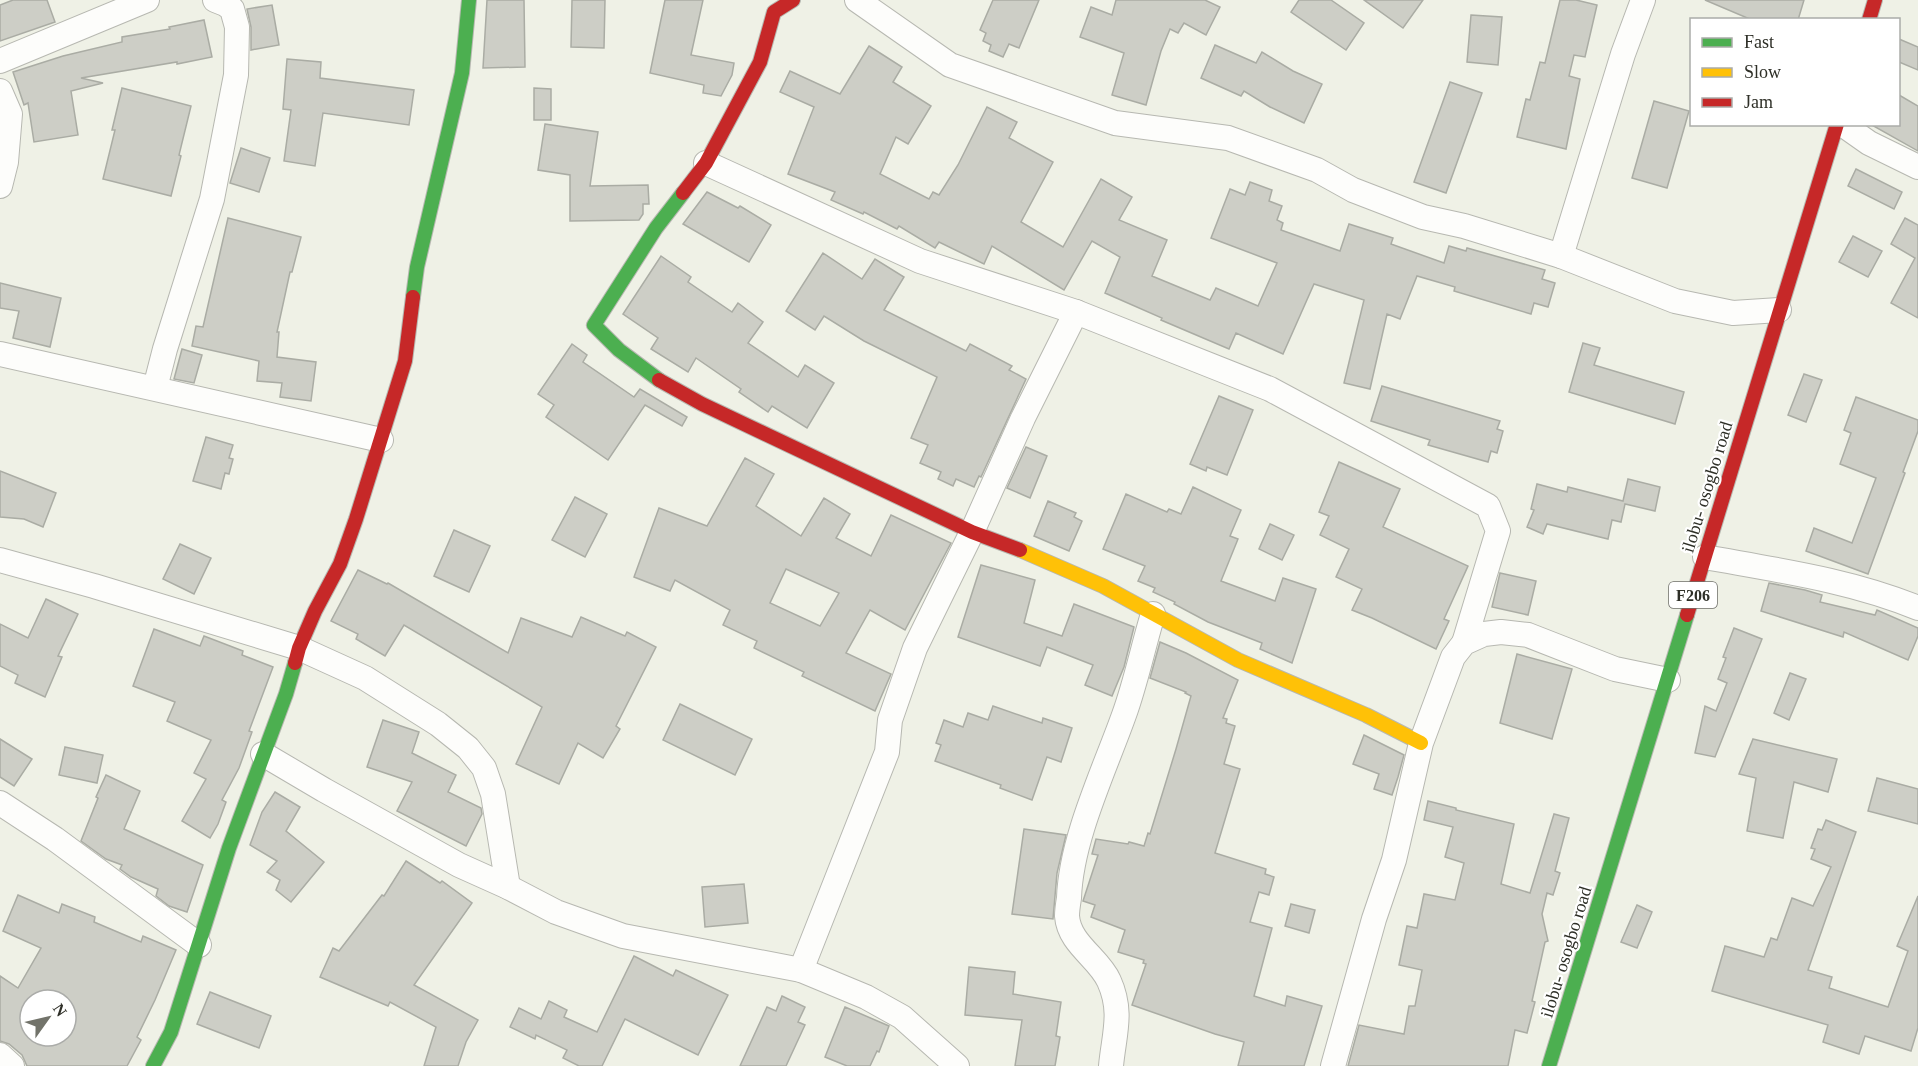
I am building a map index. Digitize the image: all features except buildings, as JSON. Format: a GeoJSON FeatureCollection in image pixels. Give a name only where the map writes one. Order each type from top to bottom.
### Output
{"type":"FeatureCollection","features":[{"type":"Feature","properties":{"kind":"street"},"geometry":{"type":"LineString","coordinates":[[0,61],[147,0]]}},
{"type":"Feature","properties":{"kind":"street"},"geometry":{"type":"LineString","coordinates":[[155,388],[212,199],[236,75],[237,27],[232,9],[215,0]]}},
{"type":"Feature","properties":{"kind":"street"},"geometry":{"type":"LineString","coordinates":[[153,1066],[171,1032],[229,848],[286,694],[299,648],[315,611],[340,564],[405,361],[417,267],[462,73],[470,0]]}},
{"type":"Feature","properties":{"kind":"street"},"geometry":{"type":"LineString","coordinates":[[793,0],[774,12],[760,62],[706,163],[656,228],[594,325],[619,350],[657,379],[702,405],[972,532],[1103,586],[1238,660],[1366,715],[1422,743]]}},
{"type":"Feature","properties":{"kind":"street"},"geometry":{"type":"LineString","coordinates":[[857,0],[950,65],[1115,123],[1228,138],[1317,170],[1353,190],[1423,217],[1464,226],[1561,256],[1676,300],[1732,313],[1779,310]]}},
{"type":"Feature","properties":{"kind":"street"},"geometry":{"type":"LineString","coordinates":[[1561,256],[1623,54],[1643,0]]}},
{"type":"Feature","properties":{"kind":"street"},"geometry":{"type":"LineString","coordinates":[[1870,18],[1875,0]]}},
{"type":"Feature","properties":{"kind":"street"},"geometry":{"type":"LineString","coordinates":[[0,91],[10,114],[6,162],[0,186]]}},
{"type":"Feature","properties":{"kind":"street","name":"ilobu- osogbo road"},"geometry":{"type":"LineString","coordinates":[[1549,1066],[1836,126]]}},
{"type":"Feature","properties":{"kind":"street"},"geometry":{"type":"LineString","coordinates":[[1845,126],[1869,143],[1918,167]]}},
{"type":"Feature","properties":{"kind":"street"},"geometry":{"type":"LineString","coordinates":[[706,163],[920,261],[1076,312],[1270,389],[1488,506],[1498,531],[1464,643],[1453,657],[1422,743],[1394,860],[1371,930],[1333,1066]]}},
{"type":"Feature","properties":{"kind":"street"},"geometry":{"type":"LineString","coordinates":[[801,970],[887,752],[890,720],[915,648],[972,532],[1023,418],[1076,312]]}},
{"type":"Feature","properties":{"kind":"street"},"geometry":{"type":"LineString","coordinates":[[0,354],[381,440]]}},
{"type":"Feature","properties":{"kind":"street"},"geometry":{"type":"LineString","coordinates":[[1705,557],[1832,581],[1918,608]]}},
{"type":"Feature","properties":{"kind":"street"},"geometry":{"type":"LineString","coordinates":[[0,560],[94,585],[299,648],[365,678],[438,724],[468,748],[484,768],[493,794],[508,887]]}},
{"type":"Feature","properties":{"kind":"street"},"geometry":{"type":"LineString","coordinates":[[1111,1066],[1118,1016],[1116,998],[1108,978],[1077,941],[1067,918],[1069,885],[1082,830],[1125,711],[1153,614]]}},
{"type":"Feature","properties":{"kind":"street"},"geometry":{"type":"LineString","coordinates":[[1464,643],[1484,634],[1501,632],[1528,635],[1615,669],[1668,680]]}},
{"type":"Feature","properties":{"kind":"street"},"geometry":{"type":"LineString","coordinates":[[263,754],[459,865],[556,912],[623,936],[801,970],[826,979],[902,1017],[957,1066]]}},
{"type":"Feature","properties":{"kind":"street"},"geometry":{"type":"LineString","coordinates":[[0,803],[55,839],[199,945]]}},
{"type":"Feature","properties":{"kind":"street"},"geometry":{"type":"LineString","coordinates":[[0,1055],[12,1066]]}},
{"type":"Feature","properties":{"kind":"traffic: fast"},"geometry":{"type":"LineString","coordinates":[[413,297],[417,267],[462,73],[469,0]]}},
{"type":"Feature","properties":{"kind":"traffic: fast"},"geometry":{"type":"LineString","coordinates":[[659,380],[619,350],[594,325],[656,228],[683,193]]}},
{"type":"Feature","properties":{"kind":"traffic: fast"},"geometry":{"type":"LineString","coordinates":[[1549,1066],[1687,615]]}},
{"type":"Feature","properties":{"kind":"traffic: fast"},"geometry":{"type":"LineString","coordinates":[[153,1066],[171,1032],[229,848],[286,694],[295,663]]}},
{"type":"Feature","properties":{"kind":"traffic: slow"},"geometry":{"type":"LineString","coordinates":[[1020,550],[1103,586],[1238,660],[1366,715],[1421,743]]}},
{"type":"Feature","properties":{"kind":"traffic: jam"},"geometry":{"type":"LineString","coordinates":[[683,193],[706,163],[760,62],[774,12],[793,0]]}},
{"type":"Feature","properties":{"kind":"traffic: jam"},"geometry":{"type":"LineString","coordinates":[[1870,18],[1875,0]]}},
{"type":"Feature","properties":{"kind":"traffic: jam"},"geometry":{"type":"LineString","coordinates":[[1687,615],[1836,126]]}},
{"type":"Feature","properties":{"kind":"traffic: jam"},"geometry":{"type":"LineString","coordinates":[[295,663],[315,611],[340,564],[356,519],[405,361],[413,297]]}},
{"type":"Feature","properties":{"kind":"traffic: jam"},"geometry":{"type":"LineString","coordinates":[[659,380],[702,404],[972,532],[1020,550]]}}]}
